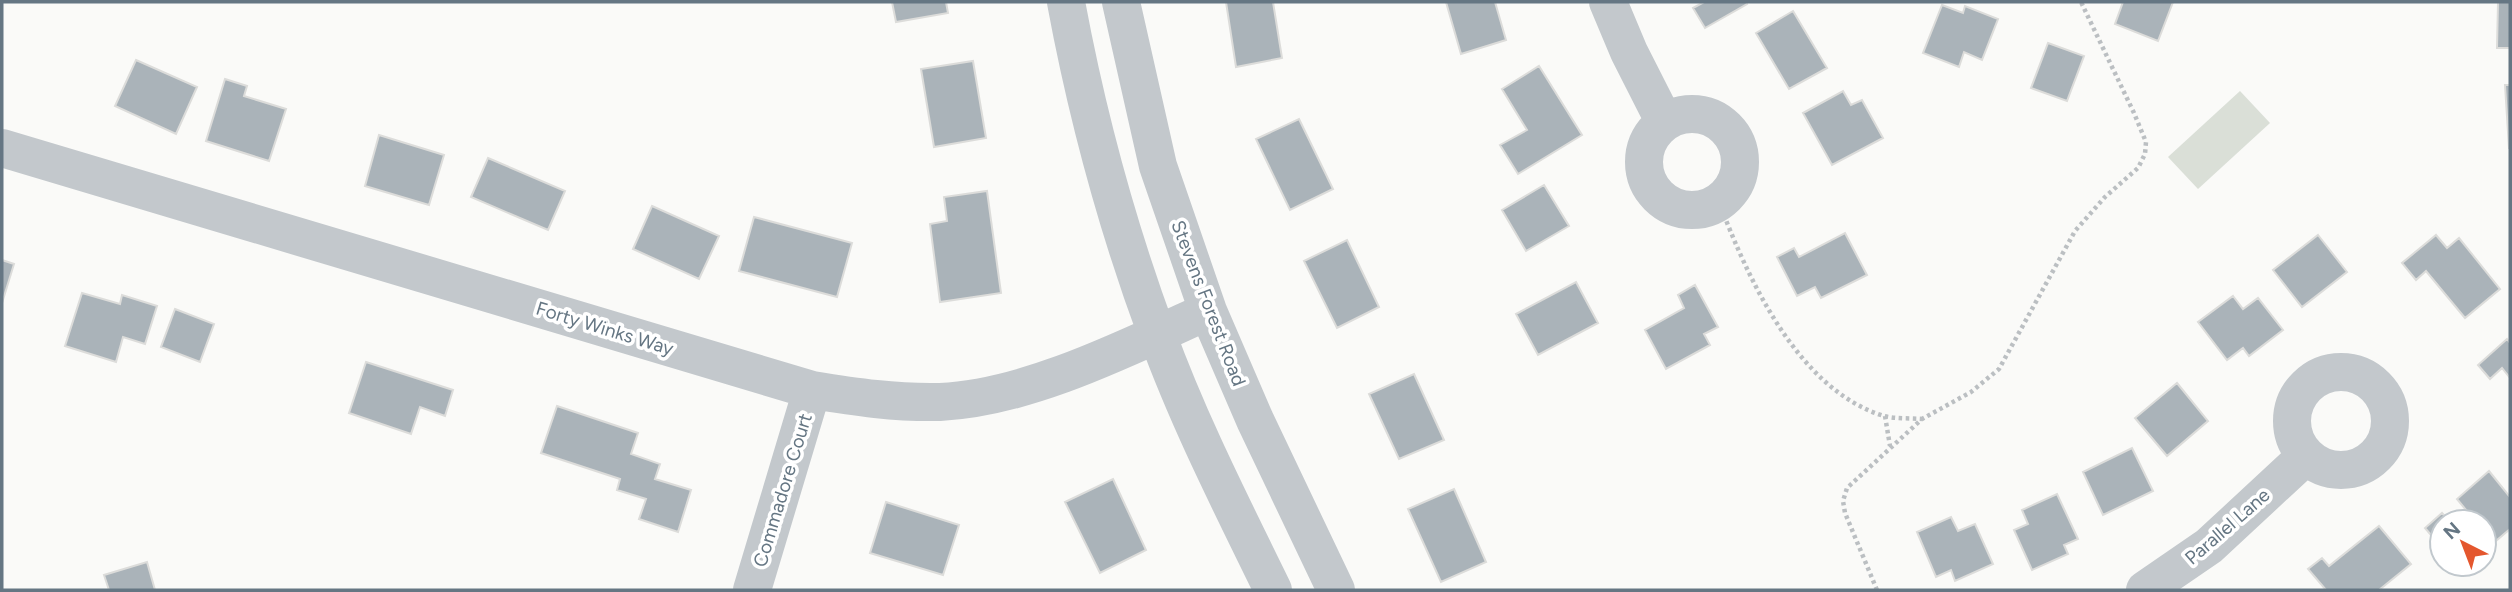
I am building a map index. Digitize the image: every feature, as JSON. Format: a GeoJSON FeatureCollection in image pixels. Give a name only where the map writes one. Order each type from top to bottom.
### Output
{"type":"FeatureCollection","features":[{"type":"Feature","properties":{"kind":"street"},"geometry":{"type":"LineString","coordinates":[[1066,2],[1105,176],[1157,334],[1208,455],[1273,590]]}},
{"type":"Feature","properties":{"kind":"street","name":"Stevens Forest Road"},"geometry":{"type":"LineString","coordinates":[[1121,2],[1158,166],[1208,311],[1255,420],[1336,590]]}},
{"type":"Feature","properties":{"kind":"street"},"geometry":{"type":"LineString","coordinates":[[1608,2],[1629,52],[1664,121]]}},
{"type":"Feature","properties":{"kind":"street"},"geometry":{"type":"LineString","coordinates":[[1690,113],[1707,115],[1723,124],[1736,141],[1741,163],[1737,180],[1719,202],[1693,211],[1672,207],[1653,192],[1644,172],[1643,153],[1651,135],[1664,121],[1690,113]]}},
{"type":"Feature","properties":{"kind":"street","name":"Forty Winks Way"},"geometry":{"type":"LineString","coordinates":[[2,148],[812,390],[884,401],[942,401],[998,393],[1061,374],[1208,311]]}},
{"type":"Feature","properties":{"kind":"street","name":"Commadore Court"},"geometry":{"type":"LineString","coordinates":[[752,590],[812,390]]}},
{"type":"Feature","properties":{"kind":"street","name":"Parallel Lane"},"geometry":{"type":"LineString","coordinates":[[2145,590],[2209,546],[2305,456]]}},
{"type":"Feature","properties":{"kind":"path"},"geometry":{"type":"LineString","coordinates":[[1877,590],[1845,513],[1843,501],[1847,488],[1922,419],[1971,393],[1999,369],[2075,231],[2105,197],[2138,168],[2145,154],[2146,142],[2134,113],[2081,2]]}},
{"type":"Feature","properties":{"kind":"path"},"geometry":{"type":"LineString","coordinates":[[1719,202],[1765,306],[1791,344],[1827,383],[1854,402],[1885,416],[1922,419]]}},
{"type":"Feature","properties":{"kind":"path"},"geometry":{"type":"LineString","coordinates":[[1885,416],[1890,447]]}},
{"type":"Feature","properties":{"kind":"shaded area"},"geometry":{"type":"Polygon","coordinates":[[[2240,91],[2270,123],[2198,189],[2168,157],[2240,91]]]}},
{"type":"Feature","properties":{"kind":"building"},"geometry":{"type":"Polygon","coordinates":[[[892,2],[946,2],[948,13],[896,22],[892,2]]]}},
{"type":"Feature","properties":{"kind":"building"},"geometry":{"type":"Polygon","coordinates":[[[1226,2],[1273,2],[1282,58],[1236,67],[1226,2]]]}},
{"type":"Feature","properties":{"kind":"building"},"geometry":{"type":"Polygon","coordinates":[[[1446,2],[1495,2],[1506,40],[1461,54],[1446,2]]]}},
{"type":"Feature","properties":{"kind":"building"},"geometry":{"type":"Polygon","coordinates":[[[1704,2],[1747,4],[1705,28],[1693,8],[1704,2]]]}},
{"type":"Feature","properties":{"kind":"building"},"geometry":{"type":"Polygon","coordinates":[[[2123,2],[2173,2],[2158,41],[2115,24],[2123,2]]]}},
{"type":"Feature","properties":{"kind":"building"},"geometry":{"type":"Polygon","coordinates":[[[2498,2],[2510,2],[2510,48],[2497,48],[2498,2]]]}},
{"type":"Feature","properties":{"kind":"building"},"geometry":{"type":"Polygon","coordinates":[[[1942,5],[1963,13],[1965,6],[1998,19],[1982,60],[1964,52],[1959,67],[1923,53],[1942,5]]]}},
{"type":"Feature","properties":{"kind":"building"},"geometry":{"type":"Polygon","coordinates":[[[1793,11],[1827,68],[1789,89],[1756,33],[1793,11]]]}},
{"type":"Feature","properties":{"kind":"building"},"geometry":{"type":"Polygon","coordinates":[[[2048,43],[2084,56],[2067,101],[2031,88],[2048,43]]]}},
{"type":"Feature","properties":{"kind":"building"},"geometry":{"type":"Polygon","coordinates":[[[136,60],[197,87],[176,134],[115,106],[136,60]]]}},
{"type":"Feature","properties":{"kind":"building"},"geometry":{"type":"Polygon","coordinates":[[[973,61],[986,138],[934,147],[921,69],[973,61]]]}},
{"type":"Feature","properties":{"kind":"building"},"geometry":{"type":"Polygon","coordinates":[[[1539,66],[1582,135],[1518,174],[1500,145],[1527,130],[1502,89],[1539,66]]]}},
{"type":"Feature","properties":{"kind":"building"},"geometry":{"type":"Polygon","coordinates":[[[225,79],[247,86],[244,96],[286,109],[269,161],[206,141],[225,79]]]}},
{"type":"Feature","properties":{"kind":"building"},"geometry":{"type":"Polygon","coordinates":[[[2505,85],[2510,85],[2510,148],[2509,148],[2505,85]]]}},
{"type":"Feature","properties":{"kind":"building"},"geometry":{"type":"Polygon","coordinates":[[[1843,91],[1851,105],[1862,100],[1883,138],[1832,165],[1803,113],[1843,91]]]}},
{"type":"Feature","properties":{"kind":"building"},"geometry":{"type":"Polygon","coordinates":[[[1299,119],[1333,189],[1290,210],[1256,139],[1299,119]]]}},
{"type":"Feature","properties":{"kind":"building"},"geometry":{"type":"Polygon","coordinates":[[[379,135],[444,155],[429,205],[365,186],[379,135]]]}},
{"type":"Feature","properties":{"kind":"building"},"geometry":{"type":"Polygon","coordinates":[[[488,158],[565,191],[548,230],[471,197],[488,158]]]}},
{"type":"Feature","properties":{"kind":"building"},"geometry":{"type":"Polygon","coordinates":[[[1544,185],[1569,226],[1526,251],[1502,210],[1544,185]]]}},
{"type":"Feature","properties":{"kind":"building"},"geometry":{"type":"Polygon","coordinates":[[[987,191],[1001,293],[940,302],[930,224],[947,221],[944,197],[987,191]]]}},
{"type":"Feature","properties":{"kind":"building"},"geometry":{"type":"Polygon","coordinates":[[[652,206],[719,236],[699,279],[633,249],[652,206]]]}},
{"type":"Feature","properties":{"kind":"building"},"geometry":{"type":"Polygon","coordinates":[[[754,217],[852,243],[837,297],[739,271],[754,217]]]}},
{"type":"Feature","properties":{"kind":"building"},"geometry":{"type":"Polygon","coordinates":[[[1845,233],[1867,275],[1821,298],[1815,287],[1797,296],[1777,257],[1794,248],[1799,257],[1845,233]]]}},
{"type":"Feature","properties":{"kind":"building"},"geometry":{"type":"Polygon","coordinates":[[[2318,235],[2347,272],[2302,307],[2273,270],[2318,235]]]}},
{"type":"Feature","properties":{"kind":"building"},"geometry":{"type":"Polygon","coordinates":[[[2436,235],[2447,248],[2459,238],[2500,289],[2465,318],[2426,271],[2416,280],[2402,263],[2436,235]]]}},
{"type":"Feature","properties":{"kind":"building"},"geometry":{"type":"Polygon","coordinates":[[[1347,240],[1379,307],[1337,328],[1304,261],[1347,240]]]}},
{"type":"Feature","properties":{"kind":"building"},"geometry":{"type":"Polygon","coordinates":[[[2,260],[14,264],[2,303],[2,260]]]}},
{"type":"Feature","properties":{"kind":"building"},"geometry":{"type":"Polygon","coordinates":[[[1576,282],[1598,323],[1538,355],[1516,314],[1576,282]]]}},
{"type":"Feature","properties":{"kind":"building"},"geometry":{"type":"Polygon","coordinates":[[[1695,285],[1718,327],[1704,334],[1710,345],[1666,369],[1645,330],[1684,308],[1678,295],[1695,285]]]}},
{"type":"Feature","properties":{"kind":"building"},"geometry":{"type":"Polygon","coordinates":[[[82,293],[120,304],[122,295],[157,306],[145,344],[123,337],[116,362],[65,346],[82,293]]]}},
{"type":"Feature","properties":{"kind":"building"},"geometry":{"type":"Polygon","coordinates":[[[2233,296],[2243,309],[2258,298],[2283,330],[2249,356],[2243,348],[2227,360],[2198,322],[2233,296]]]}},
{"type":"Feature","properties":{"kind":"building"},"geometry":{"type":"Polygon","coordinates":[[[175,309],[214,324],[200,362],[161,347],[175,309]]]}},
{"type":"Feature","properties":{"kind":"building"},"geometry":{"type":"Polygon","coordinates":[[[2507,339],[2510,343],[2510,378],[2502,368],[2490,379],[2478,365],[2507,339]]]}},
{"type":"Feature","properties":{"kind":"building"},"geometry":{"type":"Polygon","coordinates":[[[366,362],[453,390],[445,416],[420,407],[411,434],[349,413],[366,362]]]}},
{"type":"Feature","properties":{"kind":"building"},"geometry":{"type":"Polygon","coordinates":[[[1414,374],[1444,440],[1399,459],[1369,394],[1414,374]]]}},
{"type":"Feature","properties":{"kind":"building"},"geometry":{"type":"Polygon","coordinates":[[[2177,383],[2208,421],[2167,456],[2135,418],[2177,383]]]}},
{"type":"Feature","properties":{"kind":"building"},"geometry":{"type":"Polygon","coordinates":[[[557,406],[638,433],[631,454],[660,464],[655,479],[691,490],[678,532],[639,519],[646,499],[617,490],[620,479],[541,453],[557,406]]]}},
{"type":"Feature","properties":{"kind":"building"},"geometry":{"type":"Polygon","coordinates":[[[2132,448],[2153,491],[2103,515],[2083,472],[2132,448]]]}},
{"type":"Feature","properties":{"kind":"building"},"geometry":{"type":"Polygon","coordinates":[[[2489,471],[2510,497],[2510,529],[2498,539],[2498,508],[2464,508],[2457,499],[2489,471]]]}},
{"type":"Feature","properties":{"kind":"building"},"geometry":{"type":"Polygon","coordinates":[[[1113,479],[1146,550],[1100,573],[1065,502],[1113,479]]]}},
{"type":"Feature","properties":{"kind":"building"},"geometry":{"type":"Polygon","coordinates":[[[1454,489],[1486,562],[1441,582],[1408,509],[1454,489]]]}},
{"type":"Feature","properties":{"kind":"building"},"geometry":{"type":"Polygon","coordinates":[[[2057,494],[2078,539],[2064,545],[2068,554],[2032,570],[2014,530],[2028,524],[2022,510],[2057,494]]]}},
{"type":"Feature","properties":{"kind":"building"},"geometry":{"type":"Polygon","coordinates":[[[886,502],[959,525],[943,575],[870,553],[886,502]]]}},
{"type":"Feature","properties":{"kind":"building"},"geometry":{"type":"Polygon","coordinates":[[[1951,517],[1958,531],[1975,524],[1993,564],[1955,581],[1951,570],[1936,577],[1917,532],[1951,517]]]}},
{"type":"Feature","properties":{"kind":"building"},"geometry":{"type":"Polygon","coordinates":[[[2379,526],[2411,564],[2379,590],[2326,590],[2308,569],[2322,558],[2329,566],[2379,526]]]}},
{"type":"Feature","properties":{"kind":"building"},"geometry":{"type":"Polygon","coordinates":[[[147,562],[155,590],[109,590],[104,575],[147,562]]]}}]}
